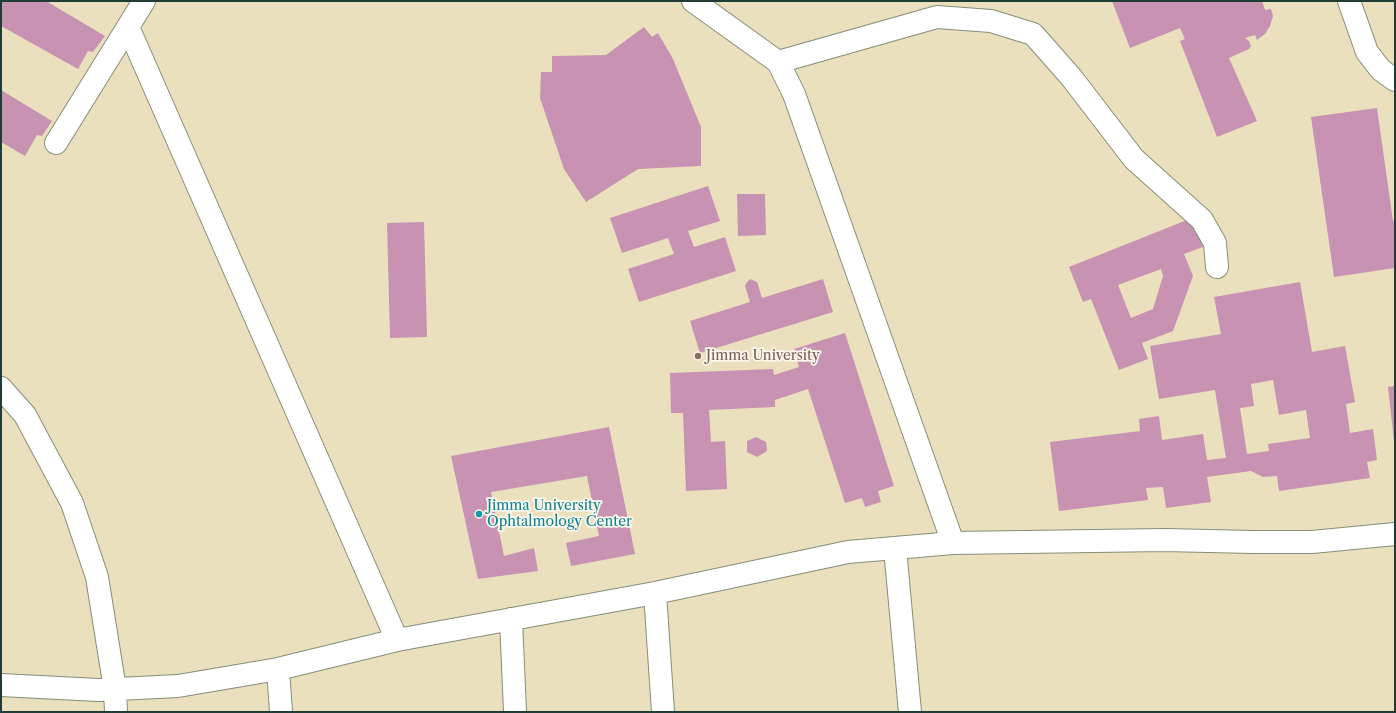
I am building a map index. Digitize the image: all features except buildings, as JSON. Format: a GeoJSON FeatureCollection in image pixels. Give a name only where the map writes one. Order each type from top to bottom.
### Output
{"type":"FeatureCollection","features":[{"type":"Feature","properties":{"kind":"lane"},"geometry":{"type":"LineString","coordinates":[[56,143],[144,1]]}},
{"type":"Feature","properties":{"kind":"lane"},"geometry":{"type":"LineString","coordinates":[[693,1],[778,62],[794,94],[953,543]]}},
{"type":"Feature","properties":{"kind":"lane"},"geometry":{"type":"LineString","coordinates":[[1348,1],[1367,52],[1381,70],[1395,80]]}},
{"type":"Feature","properties":{"kind":"lane"},"geometry":{"type":"LineString","coordinates":[[778,62],[937,17],[990,21],[1033,34],[1071,76],[1134,159],[1202,220],[1215,243],[1217,267]]}},
{"type":"Feature","properties":{"kind":"lane"},"geometry":{"type":"LineString","coordinates":[[128,27],[397,640]]}},
{"type":"Feature","properties":{"kind":"lane"},"geometry":{"type":"LineString","coordinates":[[1,388],[25,415],[72,503],[97,577],[114,689],[116,712]]}},
{"type":"Feature","properties":{"kind":"lane"},"geometry":{"type":"LineString","coordinates":[[1,685],[98,690],[178,686],[278,669],[397,640],[655,594],[848,552],[953,543],[1164,540],[1312,542],[1395,534]]}},
{"type":"Feature","properties":{"kind":"lane"},"geometry":{"type":"LineString","coordinates":[[895,548],[910,712]]}},
{"type":"Feature","properties":{"kind":"lane"},"geometry":{"type":"LineString","coordinates":[[655,594],[663,712]]}},
{"type":"Feature","properties":{"kind":"lane"},"geometry":{"type":"LineString","coordinates":[[511,619],[515,712]]}},
{"type":"Feature","properties":{"kind":"lane"},"geometry":{"type":"LineString","coordinates":[[278,669],[281,712]]}},
{"type":"Feature","properties":{"kind":"place","name":"Jimma University"},"geometry":{"type":"Point","coordinates":[698,356]}},
{"type":"Feature","properties":{"kind":"place","name":"Jimma University Ophtalmology Center"},"geometry":{"type":"Point","coordinates":[479,514]}}]}
